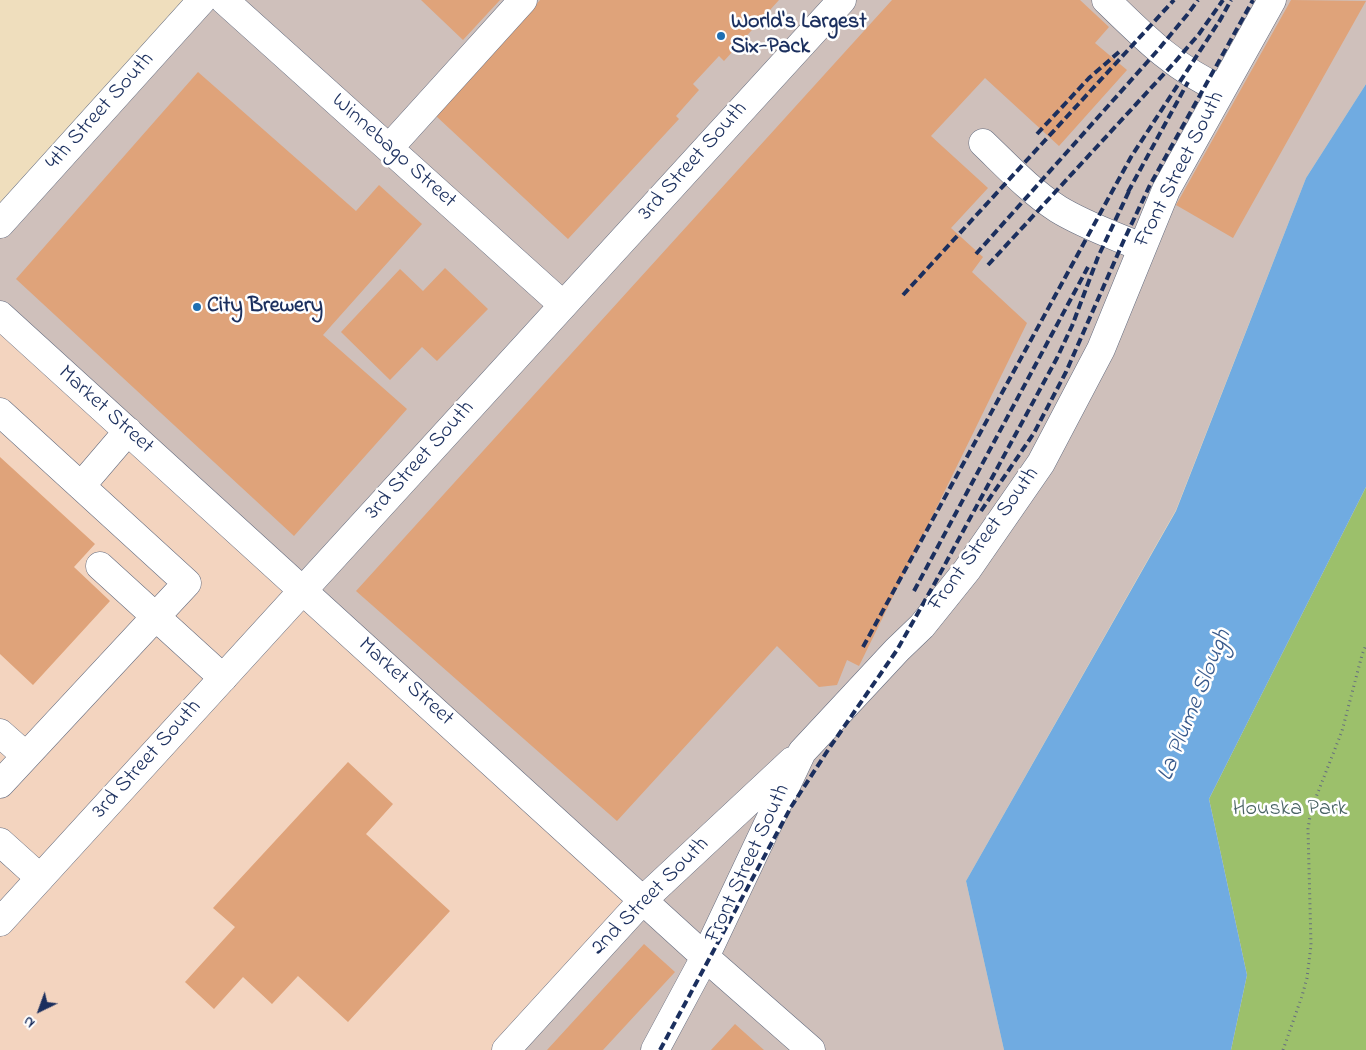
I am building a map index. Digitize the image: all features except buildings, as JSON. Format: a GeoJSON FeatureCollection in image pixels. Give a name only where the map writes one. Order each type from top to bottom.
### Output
{"type":"FeatureCollection","features":[{"type":"Feature","properties":{"kind":"main road","name":"4th Street South"},"geometry":{"type":"LineString","coordinates":[[0,224],[202,0]]}},
{"type":"Feature","properties":{"kind":"main road","name":"Winnebago Street"},"geometry":{"type":"LineString","coordinates":[[224,0],[563,305]]}},
{"type":"Feature","properties":{"kind":"main road"},"geometry":{"type":"LineString","coordinates":[[389,148],[523,0]]}},
{"type":"Feature","properties":{"kind":"main road","name":"3rd Street South"},"geometry":{"type":"LineString","coordinates":[[0,922],[842,0]]}},
{"type":"Feature","properties":{"kind":"main road"},"geometry":{"type":"LineString","coordinates":[[1106,0],[1174,63],[1206,83],[1221,89]]}},
{"type":"Feature","properties":{"kind":"main road","name":"Front Street South"},"geometry":{"type":"LineString","coordinates":[[656,1050],[705,957],[802,752],[897,650],[922,626],[966,570],[1041,463],[1101,349],[1166,190],[1272,0]]}},
{"type":"Feature","properties":{"kind":"main road"},"geometry":{"type":"LineString","coordinates":[[983,143],[1033,190],[1056,208],[1141,248]]}},
{"type":"Feature","properties":{"kind":"main road","name":"Market Street"},"geometry":{"type":"LineString","coordinates":[[0,315],[705,957],[811,1050]]}},
{"type":"Feature","properties":{"kind":"main road"},"geometry":{"type":"LineString","coordinates":[[0,412],[187,583],[0,784]]}},
{"type":"Feature","properties":{"kind":"main road"},"geometry":{"type":"LineString","coordinates":[[81,486],[128,431]]}},
{"type":"Feature","properties":{"kind":"main road"},"geometry":{"type":"LineString","coordinates":[[100,566],[223,678]]}},
{"type":"Feature","properties":{"kind":"main road"},"geometry":{"type":"LineString","coordinates":[[0,733],[26,756]]}},
{"type":"Feature","properties":{"kind":"main road","name":"2nd Street South"},"geometry":{"type":"LineString","coordinates":[[506,1050],[643,900],[802,752]]}},
{"type":"Feature","properties":{"kind":"main road"},"geometry":{"type":"LineString","coordinates":[[0,842],[40,878]]}},
{"type":"Feature","properties":{"kind":"path"},"geometry":{"type":"LineString","coordinates":[[1283,1050],[1307,978],[1311,945],[1308,829],[1310,810],[1342,731],[1366,645]]}},
{"type":"Feature","properties":{"kind":"shaded area"},"geometry":{"type":"Polygon","coordinates":[[[202,0],[1366,0],[1366,84],[1306,178],[1176,510],[966,881],[1004,1050],[506,1050],[643,900],[0,315],[0,224],[202,0]]]}},
{"type":"Feature","properties":{"kind":"shaded area"},"geometry":{"type":"Polygon","coordinates":[[[0,315],[643,900],[506,1050],[0,1050],[0,315]]]}},
{"type":"Feature","properties":{"kind":"green space","name":"Houska Park"},"geometry":{"type":"Polygon","coordinates":[[[1366,487],[1366,1050],[1231,1050],[1247,975],[1209,799],[1366,487]]]}},
{"type":"Feature","properties":{"kind":"water","name":"La Plume Slough"},"geometry":{"type":"Polygon","coordinates":[[[1366,84],[1366,487],[1209,799],[1247,975],[1231,1050],[1004,1050],[966,881],[1176,511],[1306,178],[1366,84]]]}},
{"type":"Feature","properties":{"kind":"railway"},"geometry":{"type":"LineString","coordinates":[[903,295],[1174,0]]}},
{"type":"Feature","properties":{"kind":"railway"},"geometry":{"type":"LineString","coordinates":[[976,254],[1158,50],[1198,0]]}},
{"type":"Feature","properties":{"kind":"railway"},"geometry":{"type":"LineString","coordinates":[[988,265],[1174,63],[1199,34],[1223,0]]}},
{"type":"Feature","properties":{"kind":"railway"},"geometry":{"type":"LineString","coordinates":[[1219,22],[1231,0]]}},
{"type":"Feature","properties":{"kind":"railway"},"geometry":{"type":"LineString","coordinates":[[981,511],[1034,433],[1066,372],[1150,185],[1253,0]]}},
{"type":"Feature","properties":{"kind":"railway"},"geometry":{"type":"LineString","coordinates":[[863,647],[1131,157],[1222,17]]}},
{"type":"Feature","properties":{"kind":"railway"},"geometry":{"type":"LineString","coordinates":[[1037,134],[1089,78],[1119,52]]}},
{"type":"Feature","properties":{"kind":"railway"},"geometry":{"type":"LineString","coordinates":[[1128,192],[1188,82]]}},
{"type":"Feature","properties":{"kind":"railway"},"geometry":{"type":"LineString","coordinates":[[660,1050],[791,807],[897,650],[936,581],[1057,358],[1072,326],[1098,257],[1131,187]]}},
{"type":"Feature","properties":{"kind":"railway"},"geometry":{"type":"LineString","coordinates":[[914,591],[1088,267]]}},
{"type":"Feature","properties":{"kind":"place","name":"World's Largest Six-Pack"},"geometry":{"type":"Point","coordinates":[721,36]}},
{"type":"Feature","properties":{"kind":"place","name":"City Brewery"},"geometry":{"type":"Point","coordinates":[197,307]}}]}
